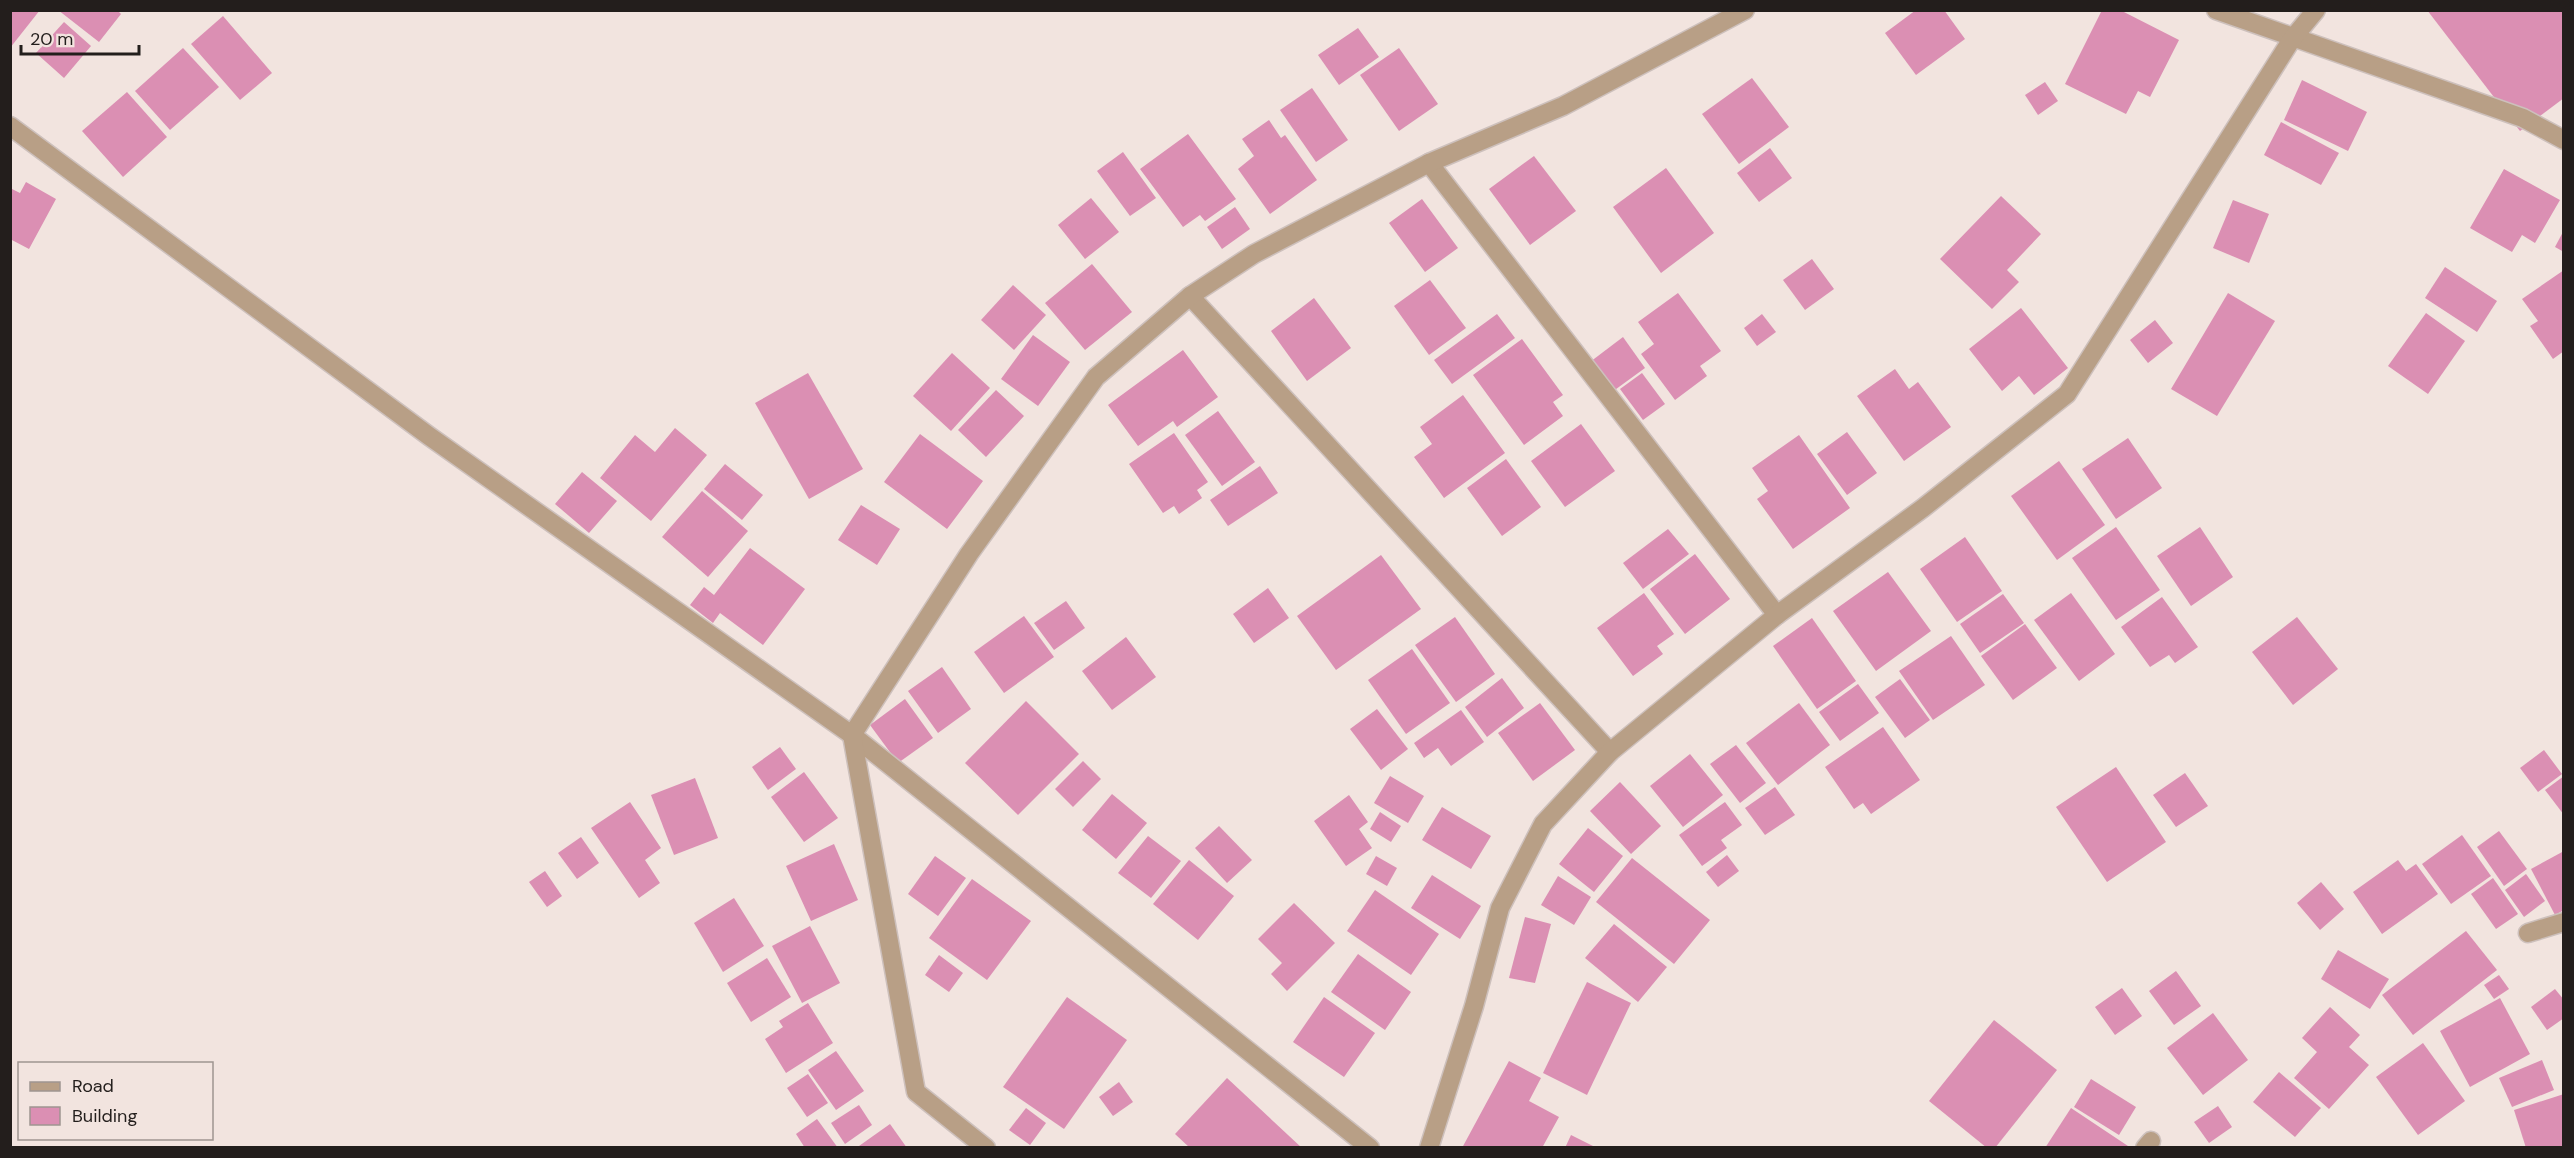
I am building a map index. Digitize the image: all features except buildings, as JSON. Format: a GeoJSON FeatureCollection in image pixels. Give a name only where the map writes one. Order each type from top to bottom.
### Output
{"type":"FeatureCollection","features":[{"type":"Feature","properties":{"kind":"street"},"geometry":{"type":"LineString","coordinates":[[986,1148],[916,1092],[852,735],[969,554],[1096,377],[1190,296],[1254,254],[1429,163],[1563,106],[1745,10]]}},
{"type":"Feature","properties":{"kind":"street"},"geometry":{"type":"LineString","coordinates":[[2216,10],[2292,39],[2523,118],[2564,140]]}},
{"type":"Feature","properties":{"kind":"street"},"geometry":{"type":"LineString","coordinates":[[1429,1148],[1474,1006],[1500,908],[1543,824],[1610,752],[1777,615],[1923,508],[2067,394],[2292,39],[2316,10]]}},
{"type":"Feature","properties":{"kind":"street"},"geometry":{"type":"LineString","coordinates":[[10,126],[429,436],[852,735],[1366,1146]]}},
{"type":"Feature","properties":{"kind":"street"},"geometry":{"type":"LineString","coordinates":[[1429,163],[1777,615]]}},
{"type":"Feature","properties":{"kind":"street"},"geometry":{"type":"LineString","coordinates":[[1190,296],[1610,752]]}},
{"type":"Feature","properties":{"kind":"street"},"geometry":{"type":"LineString","coordinates":[[2528,933],[2564,922]]}}]}
